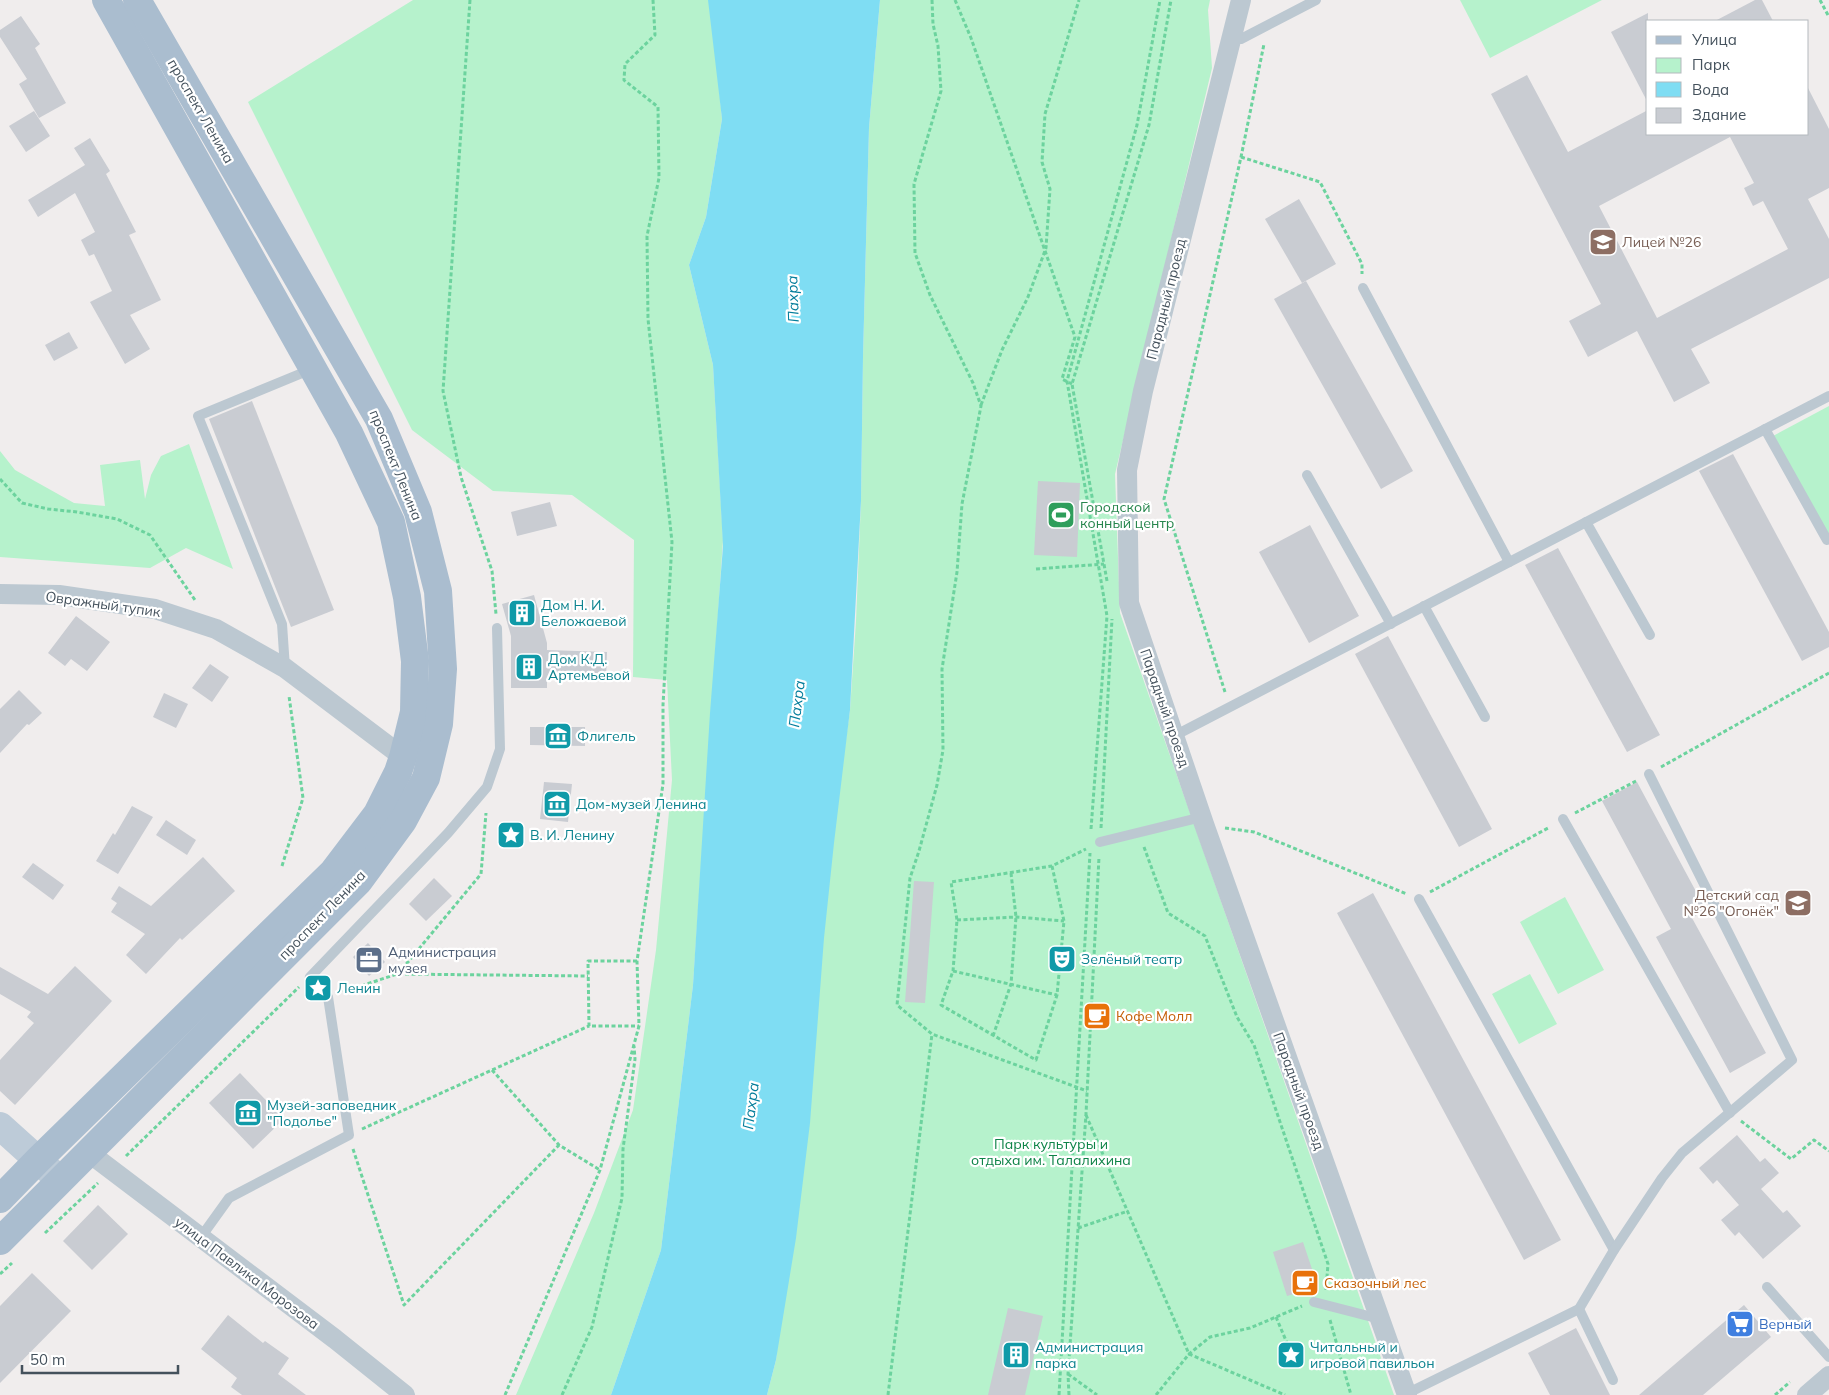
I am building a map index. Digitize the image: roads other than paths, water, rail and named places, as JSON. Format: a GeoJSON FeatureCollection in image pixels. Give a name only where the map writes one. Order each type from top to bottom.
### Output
{"type":"FeatureCollection","features":[{"type":"Feature","properties":{"kind":"main road","name":"проспект Ленина"},"geometry":{"type":"LineString","coordinates":[[0,1199],[333,872],[377,814],[404,757],[414,712],[415,662],[407,597],[391,522],[349,433],[106,0]]}},
{"type":"Feature","properties":{"kind":"main road","name":"проспект Ленина"},"geometry":{"type":"LineString","coordinates":[[7,1252],[60,1180],[359,881],[403,821],[426,778],[438,724],[443,669],[438,591],[418,512],[379,419],[136,0]]}},
{"type":"Feature","properties":{"kind":"street","name":"Парадный проезд"},"geometry":{"type":"LineString","coordinates":[[1240,0],[1143,391],[1126,470],[1129,603],[1203,821],[1407,1395]]}},
{"type":"Feature","properties":{"kind":"street","name":"Овражный тупик"},"geometry":{"type":"LineString","coordinates":[[0,594],[59,595],[155,609],[216,629],[285,668],[404,757]]}},
{"type":"Feature","properties":{"kind":"street"},"geometry":{"type":"LineString","coordinates":[[0,1126],[60,1180]]}},
{"type":"Feature","properties":{"kind":"street","name":"улица Павлика Морозова"},"geometry":{"type":"LineString","coordinates":[[88,1152],[334,1338],[405,1395]]}},
{"type":"Feature","properties":{"kind":"street"},"geometry":{"type":"LineString","coordinates":[[1807,1395],[1829,1376]]}},
{"type":"Feature","properties":{"kind":"lane"},"geometry":{"type":"LineString","coordinates":[[1231,37],[1241,39],[1316,0]]}},
{"type":"Feature","properties":{"kind":"lane"},"geometry":{"type":"LineString","coordinates":[[1363,288],[1509,562]]}},
{"type":"Feature","properties":{"kind":"lane"},"geometry":{"type":"LineString","coordinates":[[285,668],[282,624],[198,416],[313,369]]}},
{"type":"Feature","properties":{"kind":"lane"},"geometry":{"type":"LineString","coordinates":[[1174,736],[1829,396]]}},
{"type":"Feature","properties":{"kind":"lane"},"geometry":{"type":"LineString","coordinates":[[1765,429],[1827,540]]}},
{"type":"Feature","properties":{"kind":"lane"},"geometry":{"type":"LineString","coordinates":[[1307,475],[1391,624]]}},
{"type":"Feature","properties":{"kind":"lane"},"geometry":{"type":"LineString","coordinates":[[1586,522],[1650,635]]}},
{"type":"Feature","properties":{"kind":"lane"},"geometry":{"type":"LineString","coordinates":[[1424,606],[1485,716]]}},
{"type":"Feature","properties":{"kind":"lane"},"geometry":{"type":"LineString","coordinates":[[201,1238],[229,1198],[349,1135],[328,997],[310,977],[448,833],[488,787],[500,749],[497,628]]}},
{"type":"Feature","properties":{"kind":"lane"},"geometry":{"type":"LineString","coordinates":[[1407,1395],[1579,1309],[1614,1250],[1662,1178],[1682,1154],[1792,1060],[1649,774]]}},
{"type":"Feature","properties":{"kind":"lane"},"geometry":{"type":"LineString","coordinates":[[1563,819],[1730,1113]]}},
{"type":"Feature","properties":{"kind":"lane"},"geometry":{"type":"LineString","coordinates":[[1100,842],[1139,832],[1203,821]]}},
{"type":"Feature","properties":{"kind":"lane"},"geometry":{"type":"LineString","coordinates":[[1419,899],[1614,1250]]}},
{"type":"Feature","properties":{"kind":"lane"},"geometry":{"type":"LineString","coordinates":[[1767,1287],[1829,1357]]}},
{"type":"Feature","properties":{"kind":"lane"},"geometry":{"type":"LineString","coordinates":[[1314,1302],[1380,1319]]}},
{"type":"Feature","properties":{"kind":"lane"},"geometry":{"type":"LineString","coordinates":[[1579,1309],[1613,1380]]}},
{"type":"Feature","properties":{"kind":"water","name":"Пахра"},"geometry":{"type":"Polygon","coordinates":[[[708,0],[880,0],[869,128],[861,501],[850,710],[824,938],[810,1123],[796,1238],[776,1360],[767,1395],[611,1395],[661,1250],[693,985],[710,713],[723,546],[713,365],[689,265],[706,217],[722,119],[708,0]]]}},
{"type":"Feature","properties":{"kind":"place","name":"Лицей №26"},"geometry":{"type":"Point","coordinates":[1603,242]}},
{"type":"Feature","properties":{"kind":"place","name":"Городской конный центр"},"geometry":{"type":"Point","coordinates":[1061,515]}},
{"type":"Feature","properties":{"kind":"place","name":"Дом Н. И. Беложаевой"},"geometry":{"type":"Point","coordinates":[522,613]}},
{"type":"Feature","properties":{"kind":"place","name":"Дом К.Д. Артемьевой"},"geometry":{"type":"Point","coordinates":[529,667]}},
{"type":"Feature","properties":{"kind":"place","name":"Флигель"},"geometry":{"type":"Point","coordinates":[558,736]}},
{"type":"Feature","properties":{"kind":"place","name":"Дом-музей Ленина"},"geometry":{"type":"Point","coordinates":[557,804]}},
{"type":"Feature","properties":{"kind":"place","name":"В. И. Ленину"},"geometry":{"type":"Point","coordinates":[511,835]}},
{"type":"Feature","properties":{"kind":"place","name":"Детский сад №26 \"Огонёк\""},"geometry":{"type":"Point","coordinates":[1798,903]}},
{"type":"Feature","properties":{"kind":"place","name":"Зелёный театр"},"geometry":{"type":"Point","coordinates":[1062,959]}},
{"type":"Feature","properties":{"kind":"place","name":"Администрация музея"},"geometry":{"type":"Point","coordinates":[369,960]}},
{"type":"Feature","properties":{"kind":"place","name":"Ленин"},"geometry":{"type":"Point","coordinates":[318,988]}},
{"type":"Feature","properties":{"kind":"place","name":"Кофе Молл"},"geometry":{"type":"Point","coordinates":[1097,1016]}},
{"type":"Feature","properties":{"kind":"place","name":"Музей-заповедник \"Подолье\""},"geometry":{"type":"Point","coordinates":[248,1113]}},
{"type":"Feature","properties":{"kind":"place","name":"Сказочный лес"},"geometry":{"type":"Point","coordinates":[1305,1283]}},
{"type":"Feature","properties":{"kind":"place","name":"Верный"},"geometry":{"type":"Point","coordinates":[1740,1324]}},
{"type":"Feature","properties":{"kind":"place","name":"Администрация парка"},"geometry":{"type":"Point","coordinates":[1016,1355]}},
{"type":"Feature","properties":{"kind":"place","name":"Читальный и игровой павильон"},"geometry":{"type":"Point","coordinates":[1291,1355]}},
{"type":"Feature","properties":{"kind":"park label","name":"Парк культуры и отдыха им. Талалихина"},"geometry":{"type":"Point","coordinates":[1051,1152]}}]}
